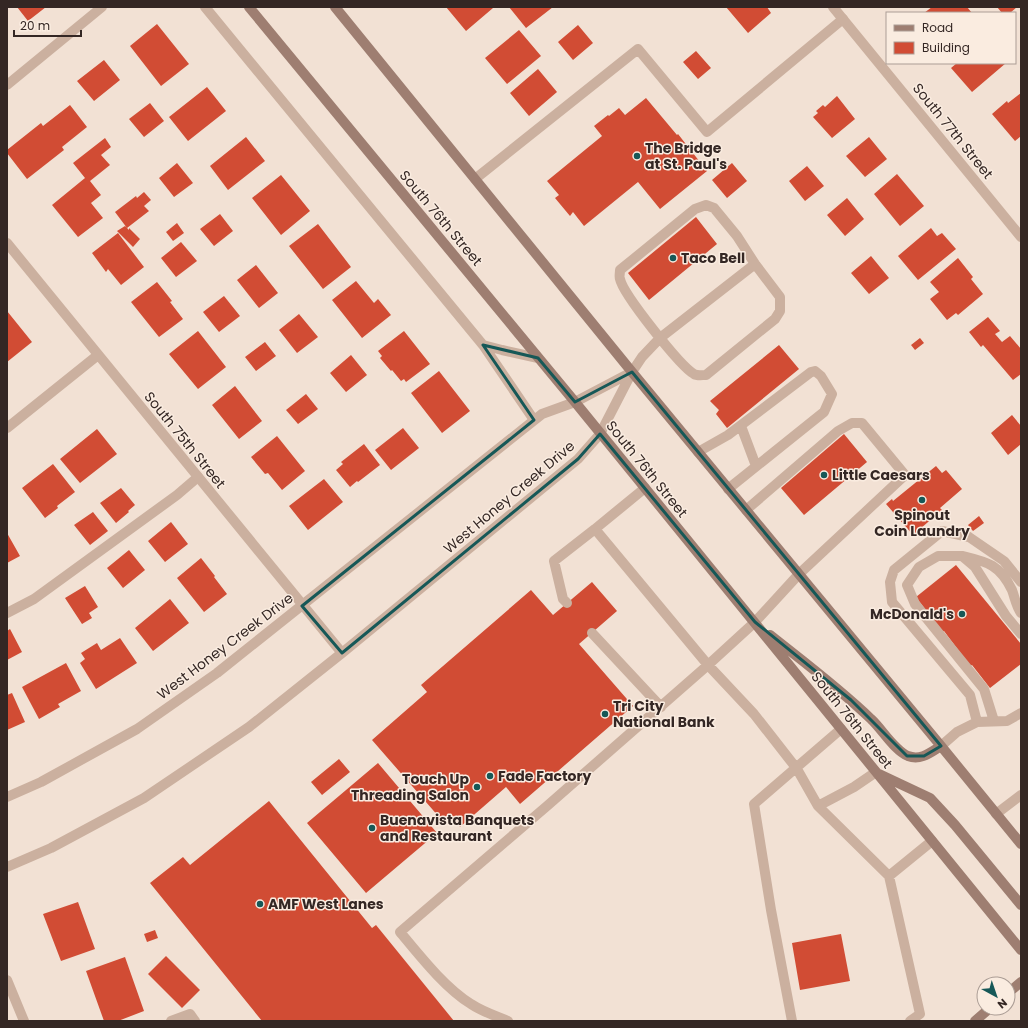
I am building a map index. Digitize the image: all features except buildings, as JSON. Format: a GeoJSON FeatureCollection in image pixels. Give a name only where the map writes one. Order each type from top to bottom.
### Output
{"type":"FeatureCollection","features":[{"type":"Feature","properties":{"kind":"main road","name":"South 76th Street"},"geometry":{"type":"LineString","coordinates":[[249,7],[755,622],[1021,950]]}},
{"type":"Feature","properties":{"kind":"main road"},"geometry":{"type":"LineString","coordinates":[[335,7],[632,372],[1021,844]]}},
{"type":"Feature","properties":{"kind":"main road"},"geometry":{"type":"LineString","coordinates":[[755,622],[851,700],[872,720],[898,749],[907,756],[924,756],[941,746]]}},
{"type":"Feature","properties":{"kind":"main road"},"geometry":{"type":"LineString","coordinates":[[876,772],[930,798],[955,825],[1021,906]]}},
{"type":"Feature","properties":{"kind":"street"},"geometry":{"type":"LineString","coordinates":[[7,85],[102,7]]}},
{"type":"Feature","properties":{"kind":"street"},"geometry":{"type":"LineString","coordinates":[[205,7],[483,345],[534,420]]}},
{"type":"Feature","properties":{"kind":"street","name":"South 77th Street"},"geometry":{"type":"LineString","coordinates":[[833,7],[1021,237]]}},
{"type":"Feature","properties":{"kind":"street"},"geometry":{"type":"LineString","coordinates":[[475,179],[638,49],[707,132],[843,19]]}},
{"type":"Feature","properties":{"kind":"street"},"geometry":{"type":"LineString","coordinates":[[706,205],[714,208],[737,236],[754,264],[780,297],[780,311],[774,318],[706,375],[696,375],[685,368],[660,338],[625,290],[620,279],[620,270],[695,209],[706,205]]}},
{"type":"Feature","properties":{"kind":"street","name":"South 75th Street"},"geometry":{"type":"LineString","coordinates":[[7,243],[302,606],[342,653]]}},
{"type":"Feature","properties":{"kind":"street"},"geometry":{"type":"LineString","coordinates":[[632,372],[642,357],[660,338],[754,264]]}},
{"type":"Feature","properties":{"kind":"street"},"geometry":{"type":"LineString","coordinates":[[483,345],[538,358]]}},
{"type":"Feature","properties":{"kind":"street"},"geometry":{"type":"LineString","coordinates":[[7,428],[98,355]]}},
{"type":"Feature","properties":{"kind":"street"},"geometry":{"type":"LineString","coordinates":[[698,452],[728,435],[815,371],[821,376],[832,394],[824,412],[728,489]]}},
{"type":"Feature","properties":{"kind":"street","name":"West Honey Creek Drive"},"geometry":{"type":"LineString","coordinates":[[7,797],[41,782],[137,729],[217,673],[542,414],[574,402],[632,372]]}},
{"type":"Feature","properties":{"kind":"street","name":"West Honey Creek Drive"},"geometry":{"type":"LineString","coordinates":[[7,867],[51,848],[144,798],[249,727],[342,653],[578,459],[600,434],[632,372]]}},
{"type":"Feature","properties":{"kind":"street"},"geometry":{"type":"LineString","coordinates":[[508,1021],[482,1010],[456,993],[427,964],[400,932],[708,665],[755,622],[799,574],[905,475],[862,423],[852,423],[838,431],[746,510]]}},
{"type":"Feature","properties":{"kind":"street"},"geometry":{"type":"LineString","coordinates":[[741,426],[756,466]]}},
{"type":"Feature","properties":{"kind":"street"},"geometry":{"type":"LineString","coordinates":[[7,613],[34,599],[177,495],[198,477]]}},
{"type":"Feature","properties":{"kind":"street"},"geometry":{"type":"LineString","coordinates":[[567,603],[563,599],[554,561],[645,488]]}},
{"type":"Feature","properties":{"kind":"street"},"geometry":{"type":"LineString","coordinates":[[595,529],[708,665],[754,714],[797,769],[818,806],[889,876],[920,1014],[910,1021]]}},
{"type":"Feature","properties":{"kind":"street"},"geometry":{"type":"LineString","coordinates":[[977,722],[970,694],[892,602],[890,582],[894,570],[942,531],[969,537],[1004,561],[1021,582]]}},
{"type":"Feature","properties":{"kind":"street"},"geometry":{"type":"LineString","coordinates":[[994,721],[984,689],[915,604],[908,585],[919,567],[938,556],[962,556],[986,561],[1001,572],[1012,590],[1018,609],[1021,613]]}},
{"type":"Feature","properties":{"kind":"street"},"geometry":{"type":"LineString","coordinates":[[962,556],[975,567],[1006,616],[1021,634]]}},
{"type":"Feature","properties":{"kind":"street"},"geometry":{"type":"LineString","coordinates":[[592,633],[661,707]]}},
{"type":"Feature","properties":{"kind":"street"},"geometry":{"type":"LineString","coordinates":[[941,746],[957,732],[977,722],[1007,721],[1021,713]]}},
{"type":"Feature","properties":{"kind":"street"},"geometry":{"type":"LineString","coordinates":[[792,1021],[771,910],[754,804],[797,769],[841,729]]}},
{"type":"Feature","properties":{"kind":"street"},"geometry":{"type":"LineString","coordinates":[[818,806],[876,772]]}},
{"type":"Feature","properties":{"kind":"street"},"geometry":{"type":"LineString","coordinates":[[996,814],[1021,795]]}},
{"type":"Feature","properties":{"kind":"street"},"geometry":{"type":"LineString","coordinates":[[889,876],[932,841]]}},
{"type":"Feature","properties":{"kind":"street"},"geometry":{"type":"LineString","coordinates":[[7,980],[24,1021]]}},
{"type":"Feature","properties":{"kind":"street"},"geometry":{"type":"LineString","coordinates":[[171,1021],[190,1014],[195,1021]]}},
{"type":"Feature","properties":{"kind":"highlighted area"},"geometry":{"type":"Polygon","coordinates":[[[483,345],[538,358],[575,402],[632,372],[941,746],[924,756],[907,756],[851,700],[755,622],[600,434],[578,459],[342,653],[302,606],[534,420],[483,345]]]}},
{"type":"Feature","properties":{"kind":"place","name":"The Bridge at St. Paul's"},"geometry":{"type":"Point","coordinates":[637,156]}},
{"type":"Feature","properties":{"kind":"place","name":"Taco Bell"},"geometry":{"type":"Point","coordinates":[673,258]}},
{"type":"Feature","properties":{"kind":"place","name":"Little Caesars"},"geometry":{"type":"Point","coordinates":[824,475]}},
{"type":"Feature","properties":{"kind":"place","name":"Spinout Coin Laundry"},"geometry":{"type":"Point","coordinates":[922,500]}},
{"type":"Feature","properties":{"kind":"place","name":"McDonald's"},"geometry":{"type":"Point","coordinates":[962,614]}},
{"type":"Feature","properties":{"kind":"place","name":"Tri City National Bank"},"geometry":{"type":"Point","coordinates":[605,714]}},
{"type":"Feature","properties":{"kind":"place","name":"Fade Factory"},"geometry":{"type":"Point","coordinates":[490,776]}},
{"type":"Feature","properties":{"kind":"place","name":"Touch Up Threading Salon"},"geometry":{"type":"Point","coordinates":[477,787]}},
{"type":"Feature","properties":{"kind":"place","name":"Buenavista Banquets and Restaurant"},"geometry":{"type":"Point","coordinates":[372,828]}},
{"type":"Feature","properties":{"kind":"place","name":"AMF West Lanes"},"geometry":{"type":"Point","coordinates":[260,904]}}]}
